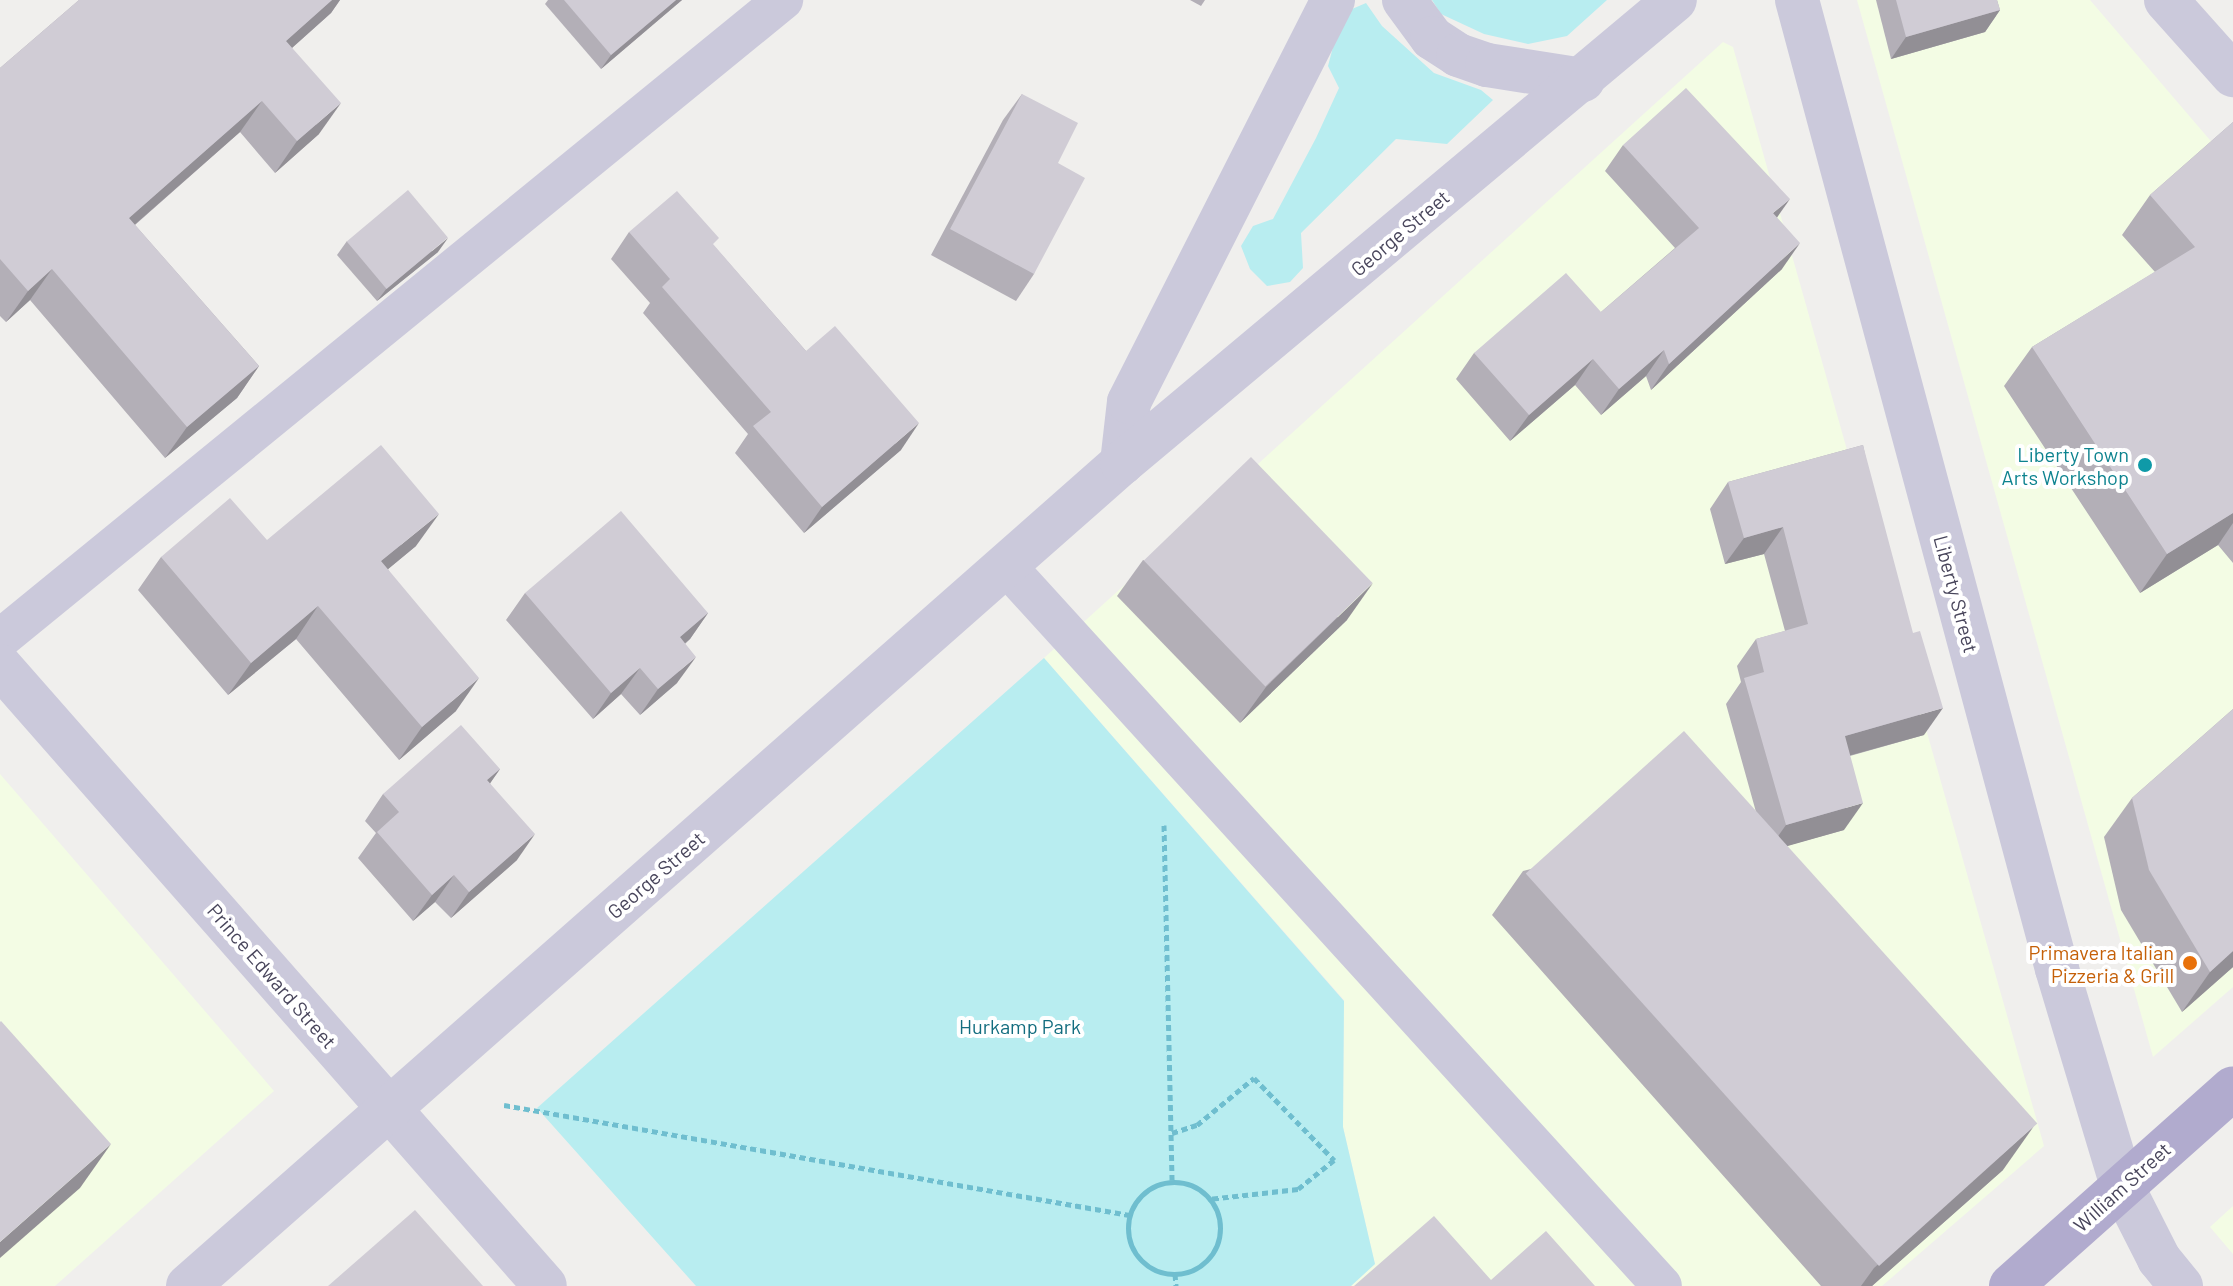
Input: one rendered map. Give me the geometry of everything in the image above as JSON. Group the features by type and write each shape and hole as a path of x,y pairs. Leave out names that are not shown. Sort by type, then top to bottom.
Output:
{"main road":[{"name":"William Street","path":"2011,1286 2233,1088"}],"street":[{"path":"1122,463 1129,402 1333,0"},
{"path":"1404,0 1432,38 1458,55 1487,65 1583,80"},
{"name":"George Street","path":"188,1286 1008,568 1122,463 1675,0"},
{"name":"Liberty Street","path":"1797,0 2057,969 2122,1186 2159,1259 2181,1286"},
{"path":"2166,0 2233,75"},
{"name":"Prince Edward Street","path":"0,666 545,1286"}],"lane":[{"path":"0,639 783,0"},
{"path":"1008,568 1662,1286"}],"path":[{"path":"1161,737 1172,1180"},
{"path":"1172,1133 1197,1125 1254,1078 1334,1160 1298,1189 1209,1199"},
{"path":"504,1105 1129,1215"},
{"path":"1172,1180 1203,1189 1221,1217 1217,1247 1196,1268 1175,1274 1148,1269 1129,1245 1129,1215 1143,1192 1172,1180"},
{"path":"1175,1274 1176,1286"}],"shaded area":[{"path":"1857,0 2090,0 2233,167 2233,987 2153,1057"},
{"path":"1723,42 1733,47 2044,1146 1882,1286 1351,1286 1375,1264 1343,1127 1344,1000 1044,658"},
{"path":"0,774 274,1091 55,1286 0,1286"},
{"path":"2233,1206 2233,1254 2210,1227"}],"green space":[{"path":"1432,0 1607,0 1567,36 1528,44 1484,34 1441,14"},
{"path":"1366,3 1382,26 1434,73 1481,90 1493,100 1447,144 1396,139 1301,233 1303,268 1290,282 1267,286 1250,269 1241,246 1253,226 1273,219 1316,138 1339,88 1328,66 1333,47 1352,9"},
{"name":"Hurkamp Park","path":"1044,658 1344,1001 1343,1127 1375,1264 1351,1286 696,1286 537,1108"}],"building":[{"path":"79,0 332,0 286,41 341,103 297,141 262,101 129,218 259,366 187,427 52,269 28,291 0,259 0,68"},
{"path":"564,0 676,0 611,55"},
{"path":"1896,0 1997,0 2000,10 1906,37"},
{"path":"1686,88 1790,199 1773,213 1800,243 1669,364 1664,350 1619,389 1593,359 1529,415 1474,353 1566,273 1601,312 1699,228 1623,145"},
{"path":"1022,94 1078,123 1058,163 1085,178 1034,274 950,229"},
{"name":"Liberty Town Arts Workshop","path":"2233,122 2233,513 2167,554 2032,347 2195,247 2150,195"},
{"path":"408,190 448,237 387,289 347,241"},
{"path":"677,191 719,238 713,244 806,351 835,326 919,423 822,507 753,426 771,412 662,287 670,279 629,232"},
{"path":"381,445 439,514 381,561 479,678 422,727 318,606 251,663 161,557 230,498 267,540"},
{"path":"1863,445 1913,633 1920,631 1943,708 1845,736 1863,803 1786,825 1744,678 1764,672 1756,639 1808,624 1783,527 1744,538 1728,482"},
{"path":"1251,457 1373,583 1265,686 1144,561"},
{"path":"621,511 708,613 680,637 696,657 658,689 640,668 611,693 525,593"},
{"path":"2233,709 2233,951 2210,972 2149,870 2132,798"},
{"path":"461,725 500,769 487,780 535,834 469,892 454,875 432,895 377,832 399,812 383,794"},
{"path":"1684,731 2037,1123 1879,1266 1526,874"},
{"path":"0,1022 111,1144 0,1242"},
{"path":"415,1210 483,1286 328,1286"},
{"path":"1434,1216 1491,1280 1546,1231 1595,1286 1354,1286"}],"place":[{"name":"Liberty Town Arts Workshop","path":"2145,465"},
{"name":"Primavera Italian Pizzeria & Grill","path":"2190,963"}]}
